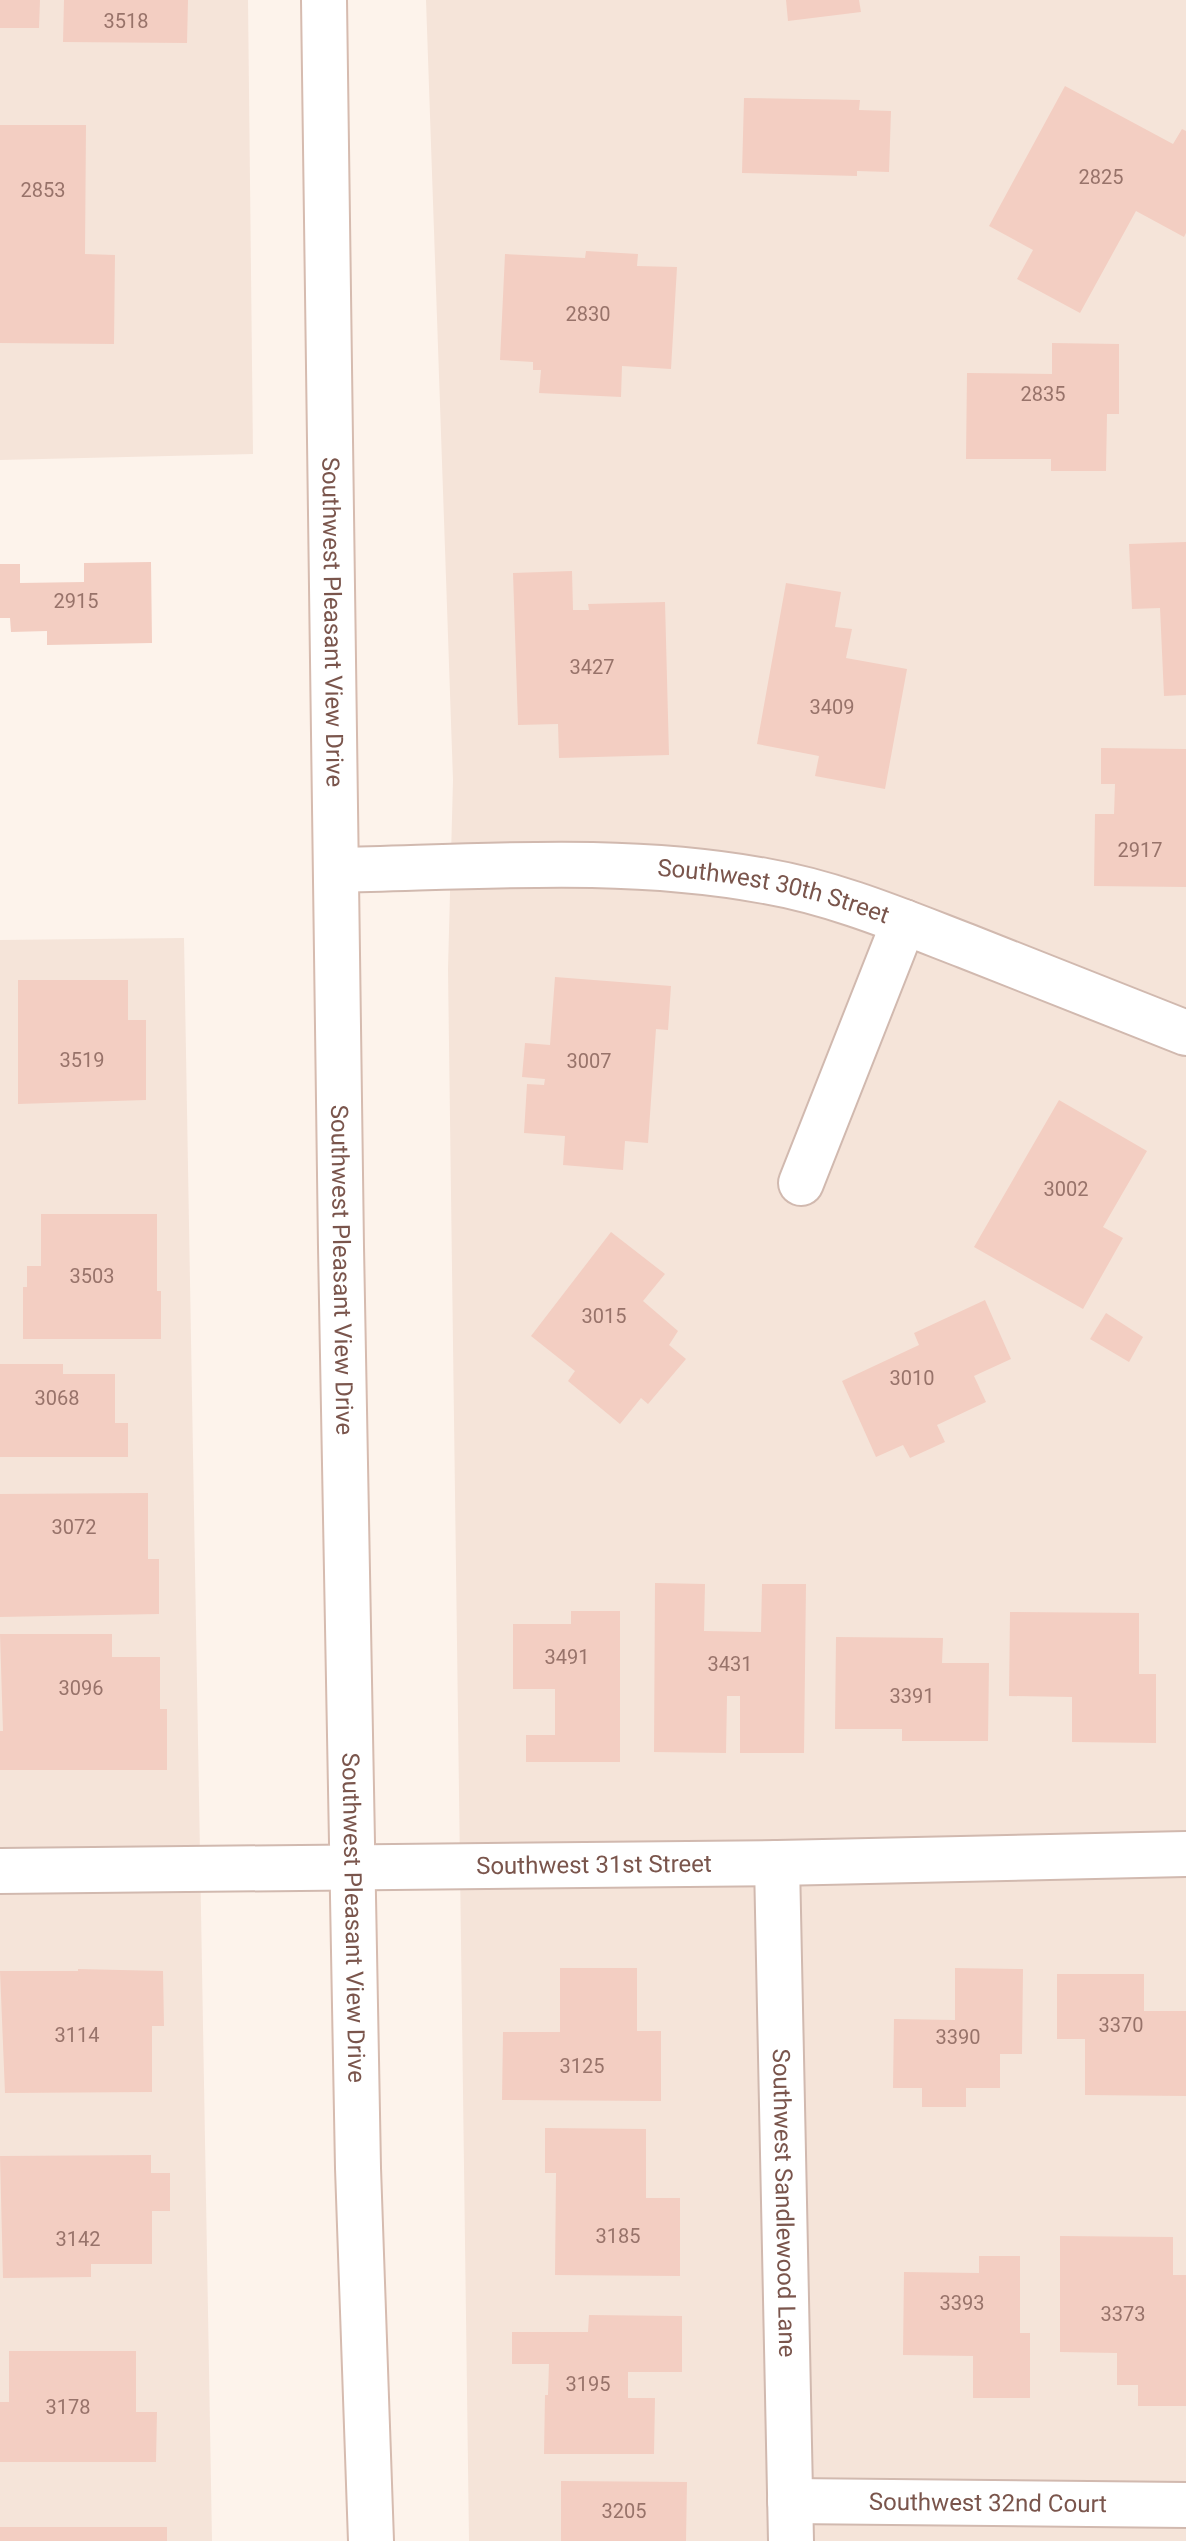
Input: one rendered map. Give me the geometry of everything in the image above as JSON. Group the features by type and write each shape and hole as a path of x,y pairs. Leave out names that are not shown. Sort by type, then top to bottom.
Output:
{"street":[{"name":"Southwest Pleasant View Drive","path":"324,0 359,2228 371,2541"},
{"name":"Southwest 30th Street","path":"336,870 599,864 685,869 781,884 904,922 1186,1033"},
{"path":"801,1183 904,922"},
{"name":"Southwest 31st Street","path":"0,1871 777,1863 1186,1854"},
{"name":"Southwest Sandlewood Lane","path":"777,1863 790,2521"},
{"name":"Southwest 32nd Court","path":"790,2521 1186,2505"}],"shaded area":[{"path":"0,0 248,0 253,454 0,460"},
{"path":"426,0 1186,0 1186,2541 469,2541 448,969 453,780"},
{"path":"184,938 212,2541 0,2541 0,940"}],"building":[{"path":"0,0 40,0 39,28 0,28"},
{"path":"64,0 188,0 187,43 63,42"},
{"path":"786,0 859,0 861,12 788,21"},
{"path":"1065,86 1173,144 1182,129 1186,131 1184,237 1136,211 1080,313 1017,279 1033,250 989,226"},
{"path":"744,98 860,100 859,110 891,111 889,172 857,171 857,176 742,173"},
{"path":"0,125 86,125 85,254 115,255 114,344 0,343"},
{"path":"586,251 638,254 637,266 677,267 671,369 622,366 621,397 539,393 541,370 533,370 533,362 500,360 505,254 585,258"},
{"path":"1052,343 1119,344 1119,414 1107,414 1106,471 1051,471 1051,459 966,459 967,373 1052,374"},
{"path":"1186,542 1186,695 1164,696 1160,608 1132,609 1129,544"},
{"path":"151,562 152,643 47,645 47,631 11,632 10,618 0,618 0,564 20,564 20,583 84,582 84,563"},
{"path":"572,571 573,610 589,610 588,604 665,602 669,755 559,758 558,724 518,725 513,573"},
{"path":"786,583 841,592 835,627 852,629 846,658 907,669 885,789 815,776 819,756 757,744"},
{"path":"1101,748 1186,749 1186,887 1094,886 1095,814 1114,814 1115,784 1101,784"},
{"path":"555,977 671,986 668,1030 656,1029 648,1143 625,1141 623,1170 563,1165 565,1136 524,1133 527,1084 544,1085 545,1079 522,1077 525,1043 550,1045"},
{"path":"18,980 128,980 128,1020 146,1020 146,1100 18,1104"},
{"path":"1059,1100 1147,1151 1103,1227 1123,1238 1083,1309 974,1247"},
{"path":"41,1214 157,1214 157,1291 161,1291 161,1339 23,1339 23,1287 27,1287 27,1266 41,1266"},
{"path":"611,1232 665,1274 643,1301 678,1331 669,1345 686,1359 648,1404 641,1398 620,1424 568,1381 575,1371 531,1336"},
{"path":"985,1300 1011,1359 974,1376 986,1402 937,1425 945,1442 910,1458 903,1445 876,1457 842,1381 919,1345 914,1333"},
{"path":"1106,1313 1143,1337 1129,1362 1090,1339"},
{"path":"0,1364 63,1364 63,1374 115,1374 115,1423 128,1423 128,1457 0,1457"},
{"path":"148,1493 148,1559 159,1559 159,1614 0,1617 0,1494"},
{"path":"655,1583 705,1584 704,1631 761,1632 762,1584 806,1584 804,1753 740,1753 740,1696 727,1696 726,1753 654,1752"},
{"path":"571,1611 620,1611 620,1762 526,1762 526,1735 555,1735 555,1689 513,1689 513,1624 571,1624"},
{"path":"1010,1612 1139,1613 1139,1674 1156,1674 1156,1743 1072,1742 1072,1697 1009,1696"},
{"path":"0,1634 112,1634 112,1657 160,1657 160,1709 167,1709 167,1770 0,1770 0,1731 3,1731"},
{"path":"836,1637 943,1638 942,1663 989,1663 988,1741 902,1741 902,1729 835,1729"},
{"path":"560,1968 637,1968 637,2031 661,2031 661,2101 502,2100 503,2032 560,2032"},
{"path":"955,1968 1023,1969 1022,2054 1000,2054 1000,2088 966,2088 966,2107 922,2107 922,2088 893,2088 894,2019 955,2020"},
{"path":"0,1971 163,1971 164,2026 152,2026 152,2092 5,2093"},
{"path":"1057,1974 1144,1974 1144,2011 1186,2011 1186,2096 1085,2095 1085,2039 1057,2039"},
{"path":"545,2128 646,2129 646,2198 680,2198 680,2276 555,2275 556,2173 545,2173"},
{"path":"151,2155 151,2173 170,2173 170,2211 152,2211 152,2264 91,2264 91,2277 3,2278 0,2156"},
{"path":"1060,2236 1173,2237 1173,2275 1186,2275 1186,2406 1138,2406 1138,2385 1117,2385 1117,2353 1060,2352"},
{"path":"979,2256 1020,2256 1020,2333 1030,2333 1030,2398 973,2398 973,2356 903,2355 904,2272 979,2273"},
{"path":"589,2315 682,2316 682,2372 628,2372 628,2398 655,2398 654,2454 544,2454 549,2364 512,2364 512,2332 588,2332"},
{"path":"9,2351 136,2351 136,2412 157,2412 156,2462 0,2462 0,2402 9,2402"},
{"path":"561,2481 687,2482 686,2541 561,2541"},
{"path":"0,2527 167,2527 167,2541 0,2541"}]}
